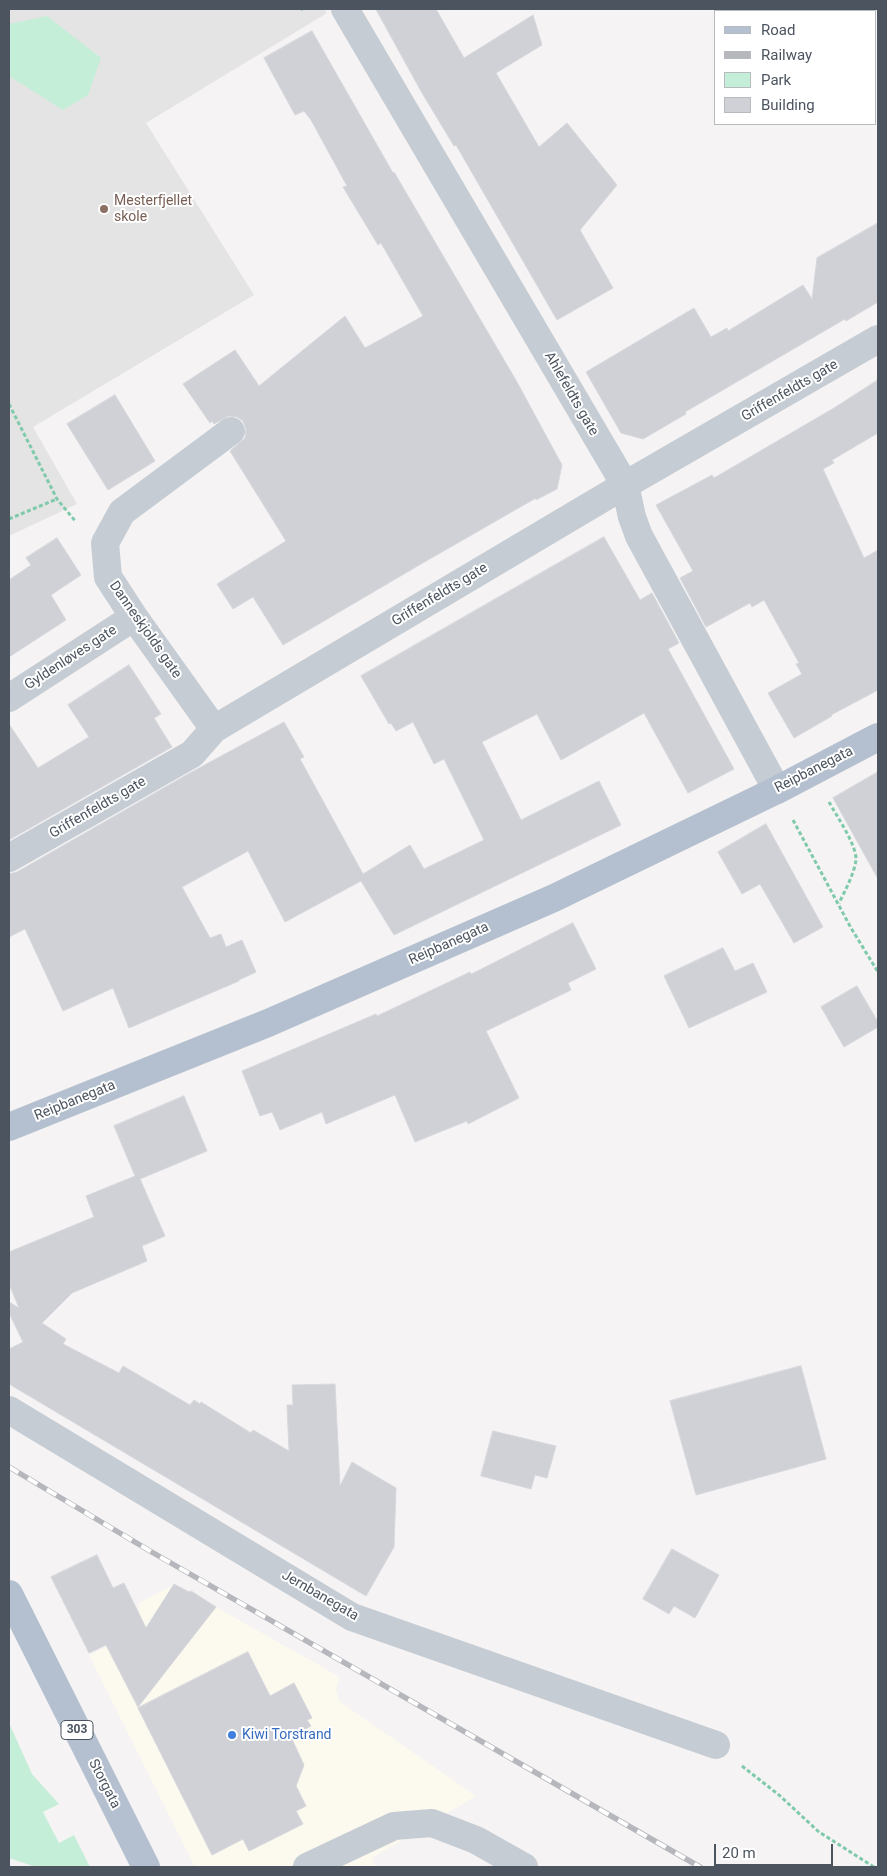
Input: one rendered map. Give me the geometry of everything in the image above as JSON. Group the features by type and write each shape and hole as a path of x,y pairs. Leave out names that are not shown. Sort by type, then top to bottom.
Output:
{"main road":[{"name":"Reipbanegata","path":"9,1127 268,1023 554,898 777,790 878,737"},
{"name":"Storgata","path":"9,1594 146,1867"}],"street":[{"name":"Ahlefeldts gate","path":"345,9 625,485 632,517 639,536 777,790"},
{"name":"Griffenfeldts gate","path":"9,858 192,754 214,728 625,485 878,340"},
{"path":"105,543 122,512 231,431"},
{"name":"Danneskjolds gate","path":"105,543 108,577 134,617 214,728"},
{"name":"Gyldenløves gate","path":"9,698 134,617"},
{"name":"Jernbanegata","path":"9,1410 352,1617 716,1745"},
{"path":"307,1867 394,1826 432,1823 476,1840 524,1867"}],"path":[{"path":"9,404 57,499 82,529 105,543"},
{"path":"9,520 57,499"},
{"path":"777,790 878,972"},
{"path":"828,800 853,846 856,859 849,883 839,904"},
{"path":"716,1745 779,1795 820,1832 874,1867"}],"shaded area":[{"name":"Mesterfjellet skole","path":"9,9 324,9 327,13 146,123 254,295 33,427 77,504 9,536"},
{"path":"175,1584 340,1677 336,1689 339,1701 476,1796 372,1858 376,1867 195,1867 89,1655 139,1631 139,1603"}],"green space":[{"path":"47,16 101,58 88,95 63,110 9,76 9,24"},
{"path":"9,1723 32,1774 59,1804 43,1812 59,1843 74,1835 90,1867 36,1867 9,1858"}],"building":[{"path":"376,9 436,9 464,58 533,15 542,45 496,73 539,147 567,123 617,185 580,230 613,288 557,320 456,145 454,146 422,93"},
{"path":"312,31 393,173 517,382 562,465 557,489 536,500 536,498 283,645 253,597 233,609 217,584 286,541 230,451 245,438 246,429 243,421 237,417 229,416 214,424 212,421 210,423 183,384 235,350 259,386 345,316 365,348 423,316 381,243 378,245 343,187 347,186 311,120 304,111 295,115 264,58"},
{"path":"878,223 878,302 846,321 845,319 685,412 686,414 643,439 621,433 586,372 694,308 711,337 727,328 728,331 803,285 812,299 817,258"},
{"path":"878,380 878,433 832,460 834,463 823,469 864,558 878,550 878,690 831,715 794,738 768,693 802,674 796,664 799,663 764,600 752,607 750,603 706,627 680,578 693,571 656,505 712,475 714,478"},
{"path":"115,395 155,461 108,490 67,424"},
{"path":"604,537 640,600 652,593 679,643 668,649 734,769 688,793 644,713 561,760 537,714 482,742 521,820 599,781 621,825 394,935 361,881 285,922 248,851 182,887 210,938 221,934 226,947 242,940 256,972 129,1028 113,988 63,1011 25,929 9,937 9,874 17,872 188,774 284,722 304,757 300,759 363,874 410,845 424,869 484,840 444,759 434,764 413,722 396,731 391,723 389,724 361,676"},
{"path":"57,538 81,575 51,595 66,620 9,657 9,580 31,565 26,558"},
{"path":"129,665 161,714 154,718 172,747 9,840 9,724 38,768 89,737 68,705"},
{"path":"878,772 878,879 833,798"},
{"path":"766,824 823,927 794,943 760,884 742,894 718,852"},
{"path":"573,923 596,969 568,983 571,990 486,1031 519,1098 468,1124 467,1121 415,1142 395,1095 326,1124 322,1112 280,1130 272,1112 260,1116 242,1071 376,1014 377,1016 470,972 471,974"},
{"path":"723,948 735,971 753,963 767,992 689,1028 664,976"},
{"path":"857,986 878,1022 878,1027 844,1047 821,1007"},
{"path":"184,1096 207,1151 140,1179 165,1236 142,1246 147,1261 72,1293 42,1323 66,1339 63,1344 119,1373 123,1366 190,1405 194,1400 200,1404 201,1402 251,1433 253,1430 289,1451 287,1405 293,1405 292,1385 335,1384 340,1486 352,1462 396,1488 394,1547 366,1596 9,1384 9,1349 23,1342 9,1313 9,1302 19,1308 9,1284 9,1252 94,1217 86,1196 135,1176 114,1126"},
{"path":"801,1366 826,1459 696,1495 670,1401"},
{"path":"493,1431 556,1446 547,1478 535,1475 531,1489 481,1476"},
{"path":"672,1549 719,1575 695,1618 674,1606 669,1614 643,1599"},
{"path":"97,1555 113,1588 124,1583 146,1628 174,1584 189,1592 191,1591 216,1607 138,1707 106,1645 89,1653 51,1577"},
{"path":"248,1652 270,1696 294,1683 312,1718 307,1720 311,1726 291,1737 304,1765 296,1786 306,1806 296,1811 303,1824 249,1851 243,1839 212,1855 138,1708"}],"railway":[{"path":"9,1467 150,1551 700,1867"}],"place":[{"name":"Mesterfjellet skole","path":"104,209"},
{"name":"Kiwi Torstrand","path":"232,1735"}]}
